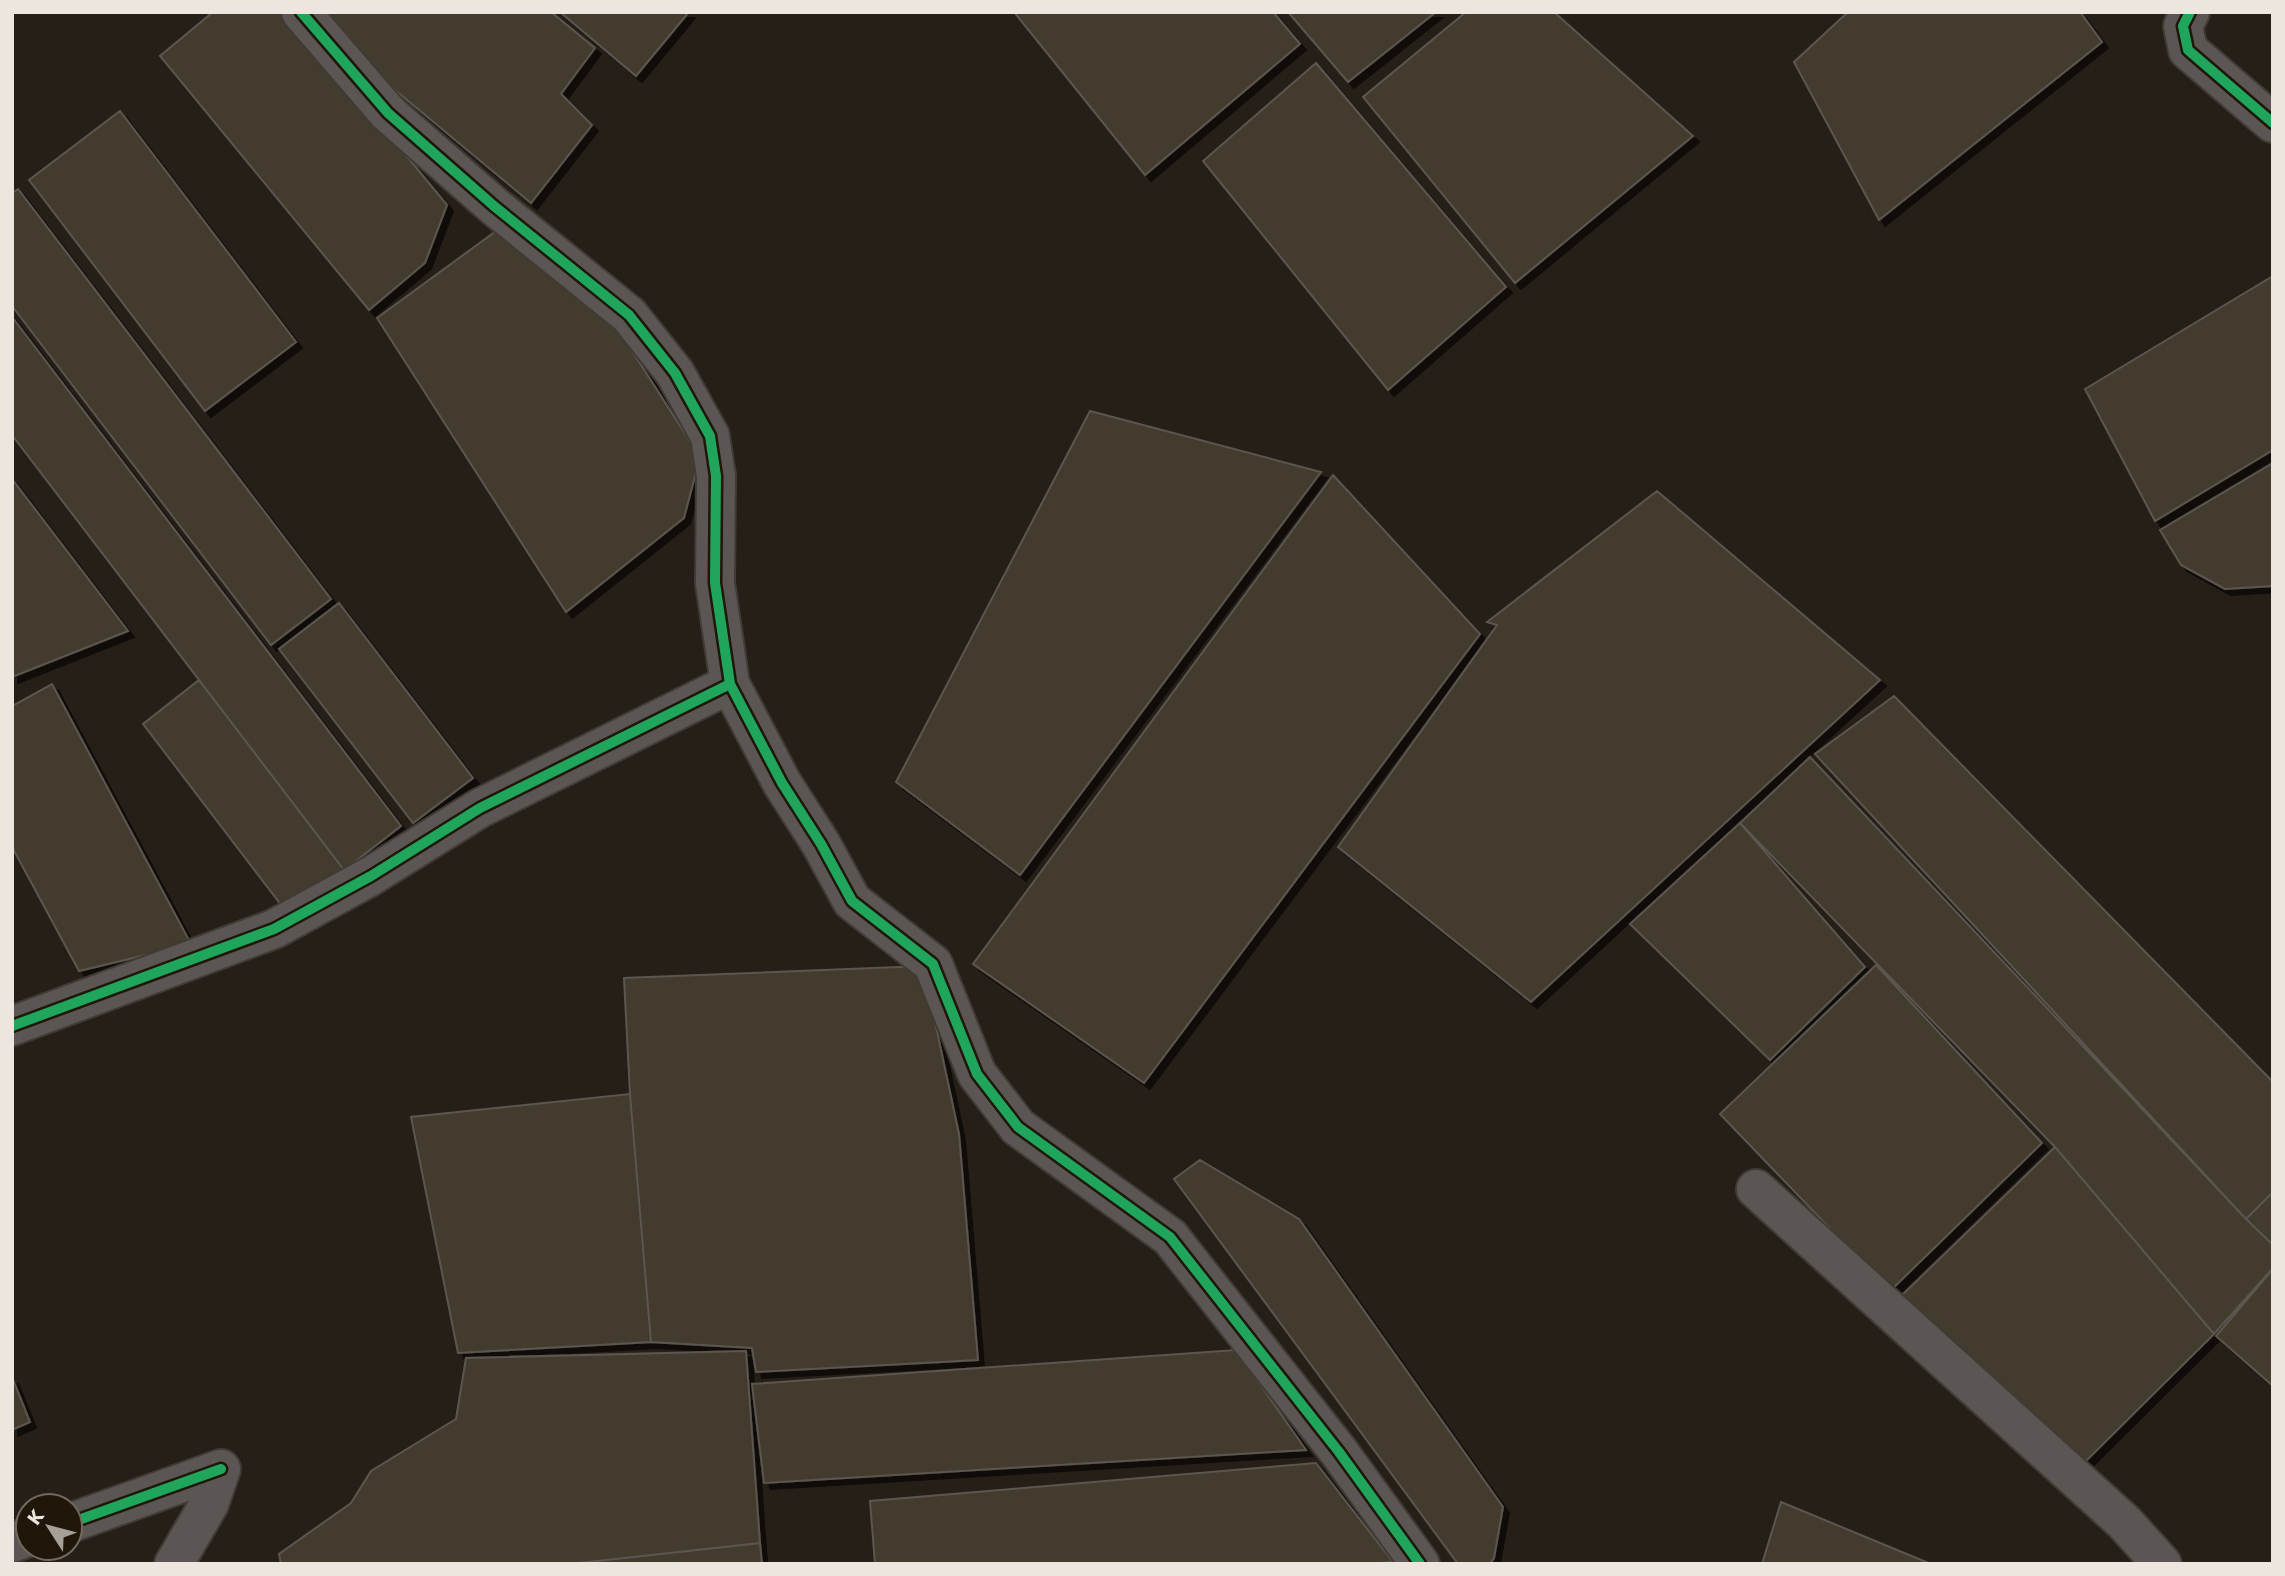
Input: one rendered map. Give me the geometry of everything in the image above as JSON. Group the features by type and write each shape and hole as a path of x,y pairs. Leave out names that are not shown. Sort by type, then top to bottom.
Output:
{"street":[{"path":"301,12 388,113 494,206 629,316 675,373 710,436 716,476 715,583 730,684 782,783 821,844 852,901 933,964 977,1074 1018,1127 1170,1237 1339,1452 1420,1564"},
{"path":"2190,12 2183,26 2188,50 2273,123"},
{"path":"12,1026 274,929 370,876 480,808 730,684"},
{"path":"1756,1189 2124,1522 2162,1564"},
{"path":"84,1517 221,1469 209,1504 174,1564"}],"building":[{"path":"213,12 288,12 447,205 425,263 369,310 160,56"},
{"path":"327,12 551,12 595,48 561,94 592,125 531,203 389,85"},
{"path":"560,12 689,12 636,76"},
{"path":"1014,12 1273,12 1300,44 1145,175"},
{"path":"1288,12 1436,12 1348,82"},
{"path":"1466,12 1554,12 1693,136 1515,283 1363,97"},
{"path":"1848,12 2080,12 2102,42 1879,220 1794,62"},
{"path":"1316,63 1506,287 1388,390 1203,161"},
{"path":"120,111 296,342 205,411 29,180"},
{"path":"18,189 331,599 271,645 12,306 12,193"},
{"path":"507,223 605,309 700,457 684,518 566,612 377,318"},
{"path":"2273,276 2273,450 2155,521 2085,389"},
{"path":"12,317 401,826 344,870 12,435"},
{"path":"1090,411 1321,472 1020,875 896,782"},
{"path":"2273,463 2273,586 2225,589 2181,565 2160,530"},
{"path":"1333,475 1480,634 1144,1083 973,964"},
{"path":"12,479 128,631 12,677"},
{"path":"1657,491 1880,680 1531,1002 1338,847 1497,625 1487,622"},
{"path":"339,603 473,778 413,823 279,649"},
{"path":"199,680 344,870 288,914 143,724"},
{"path":"52,684 191,944 79,971 12,847 12,706"},
{"path":"1894,696 2273,1082 2273,1192 2246,1219 1815,754"},
{"path":"1810,757 2273,1245 2273,1268 2214,1334 2055,1147 1740,823"},
{"path":"1740,823 1865,967 1770,1060 1630,924"},
{"path":"1876,965 2042,1143 1890,1291 1720,1114"},
{"path":"923,966 959,1134 978,1360 756,1372 752,1348 651,1342 630,1094 624,978"},
{"path":"630,1094 651,1342 458,1353 411,1117"},
{"path":"2055,1147 2214,1334 2086,1461 1897,1300"},
{"path":"1200,1160 1299,1219 1503,1507 1494,1558 1490,1564 1458,1564 1174,1179"},
{"path":"2273,1192 2273,1245 2246,1219"},
{"path":"2273,1269 2273,1386 2216,1336"},
{"path":"1236,1350 1306,1450 764,1483 752,1384"},
{"path":"746,1351 760,1543 570,1564 281,1564 279,1554 351,1503 371,1471 456,1419 466,1358"},
{"path":"12,1377 30,1422 12,1430"},
{"path":"1316,1463 1393,1562 875,1564 870,1501"},
{"path":"1781,1502 1931,1564 1762,1564"},
{"path":"760,1543 762,1564 570,1564"}],"cycle path":[{"path":"301,12 388,113 494,206 629,315 675,373 710,436 716,476 715,583 730,684 782,783 821,844 852,901 933,964 977,1074 1018,1127 1170,1237 1339,1452 1420,1564"},
{"path":"2190,12 2183,26 2188,50 2273,123"},
{"path":"12,1026 274,929 371,876 480,808 730,684"},
{"path":"84,1518 221,1469"}]}
